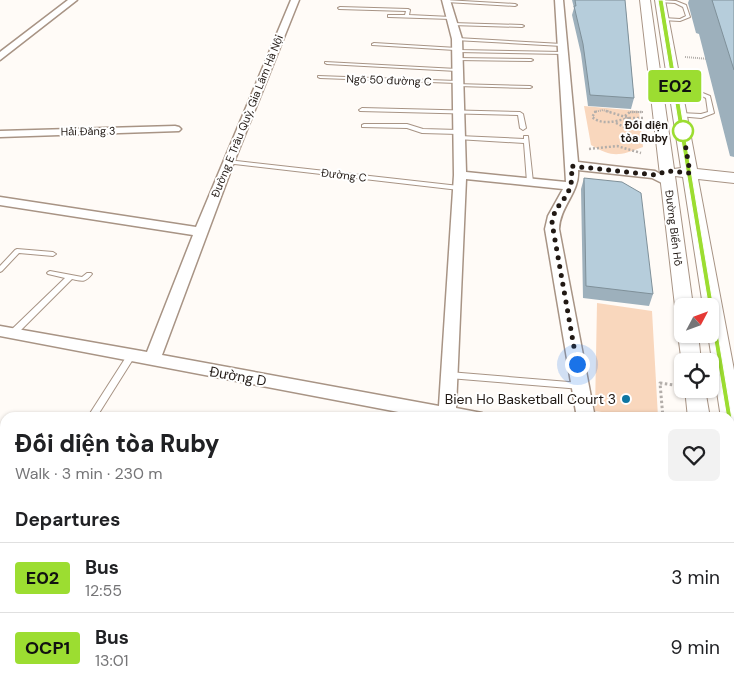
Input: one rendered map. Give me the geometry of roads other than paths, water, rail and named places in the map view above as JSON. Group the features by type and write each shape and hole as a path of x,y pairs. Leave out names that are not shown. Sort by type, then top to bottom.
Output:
{"street":[{"path":"0,57 73,0"},
{"name":"Đường E Trâu Quỳ, Gia Lâm Hà Nội","path":"152,360 228,162 295,0"},
{"path":"446,0 452,21 457,62 460,175 447,412"},
{"path":"559,0 573,179 554,215 552,229 585,412"},
{"name":"Đường Biển Hồ","path":"645,0 663,176 683,298"},
{"name":"Đường Biển Hồ","path":"660,0 691,179 728,358 732,412"},
{"name":"Hải Đăng 3","path":"0,134 175,129"},
{"path":"571,166 691,179 734,178"},
{"path":"460,175 571,186"},
{"path":"691,179 734,190"},
{"path":"0,201 201,232"},
{"name":"Đường D","path":"6,332 436,412"},
{"path":"689,398 696,412"}],"lane":[{"path":"446,0 515,5"},
{"path":"660,0 676,2 685,6 688,17 680,20 664,19"},
{"path":"340,8 408,10 407,16"},
{"path":"389,16 522,26"},
{"path":"374,44 457,62 530,87"},
{"path":"457,62 562,49"},
{"path":"457,62 562,49"},
{"path":"327,62 531,60"},
{"name":"Ngõ 50 đường C","path":"320,77 457,62"},
{"path":"675,88 693,90 708,97 711,113 701,116 680,115"},
{"path":"362,110 520,114 523,128"},
{"path":"364,126 407,126 422,131 458,135 526,139 530,182"},
{"name":"Đường C","path":"228,162 459,188"},
{"path":"0,270 17,251 53,254"},
{"path":"50,273 84,279 89,274"},
{"path":"6,332 70,276"},
{"path":"95,412 131,356"},
{"path":"449,376 581,386"}],"place":[{"name":"Đối diện tòa Ruby","path":"683,131"},
{"name":"Bien Ho Basketball Court 3","path":"626,399"}]}
